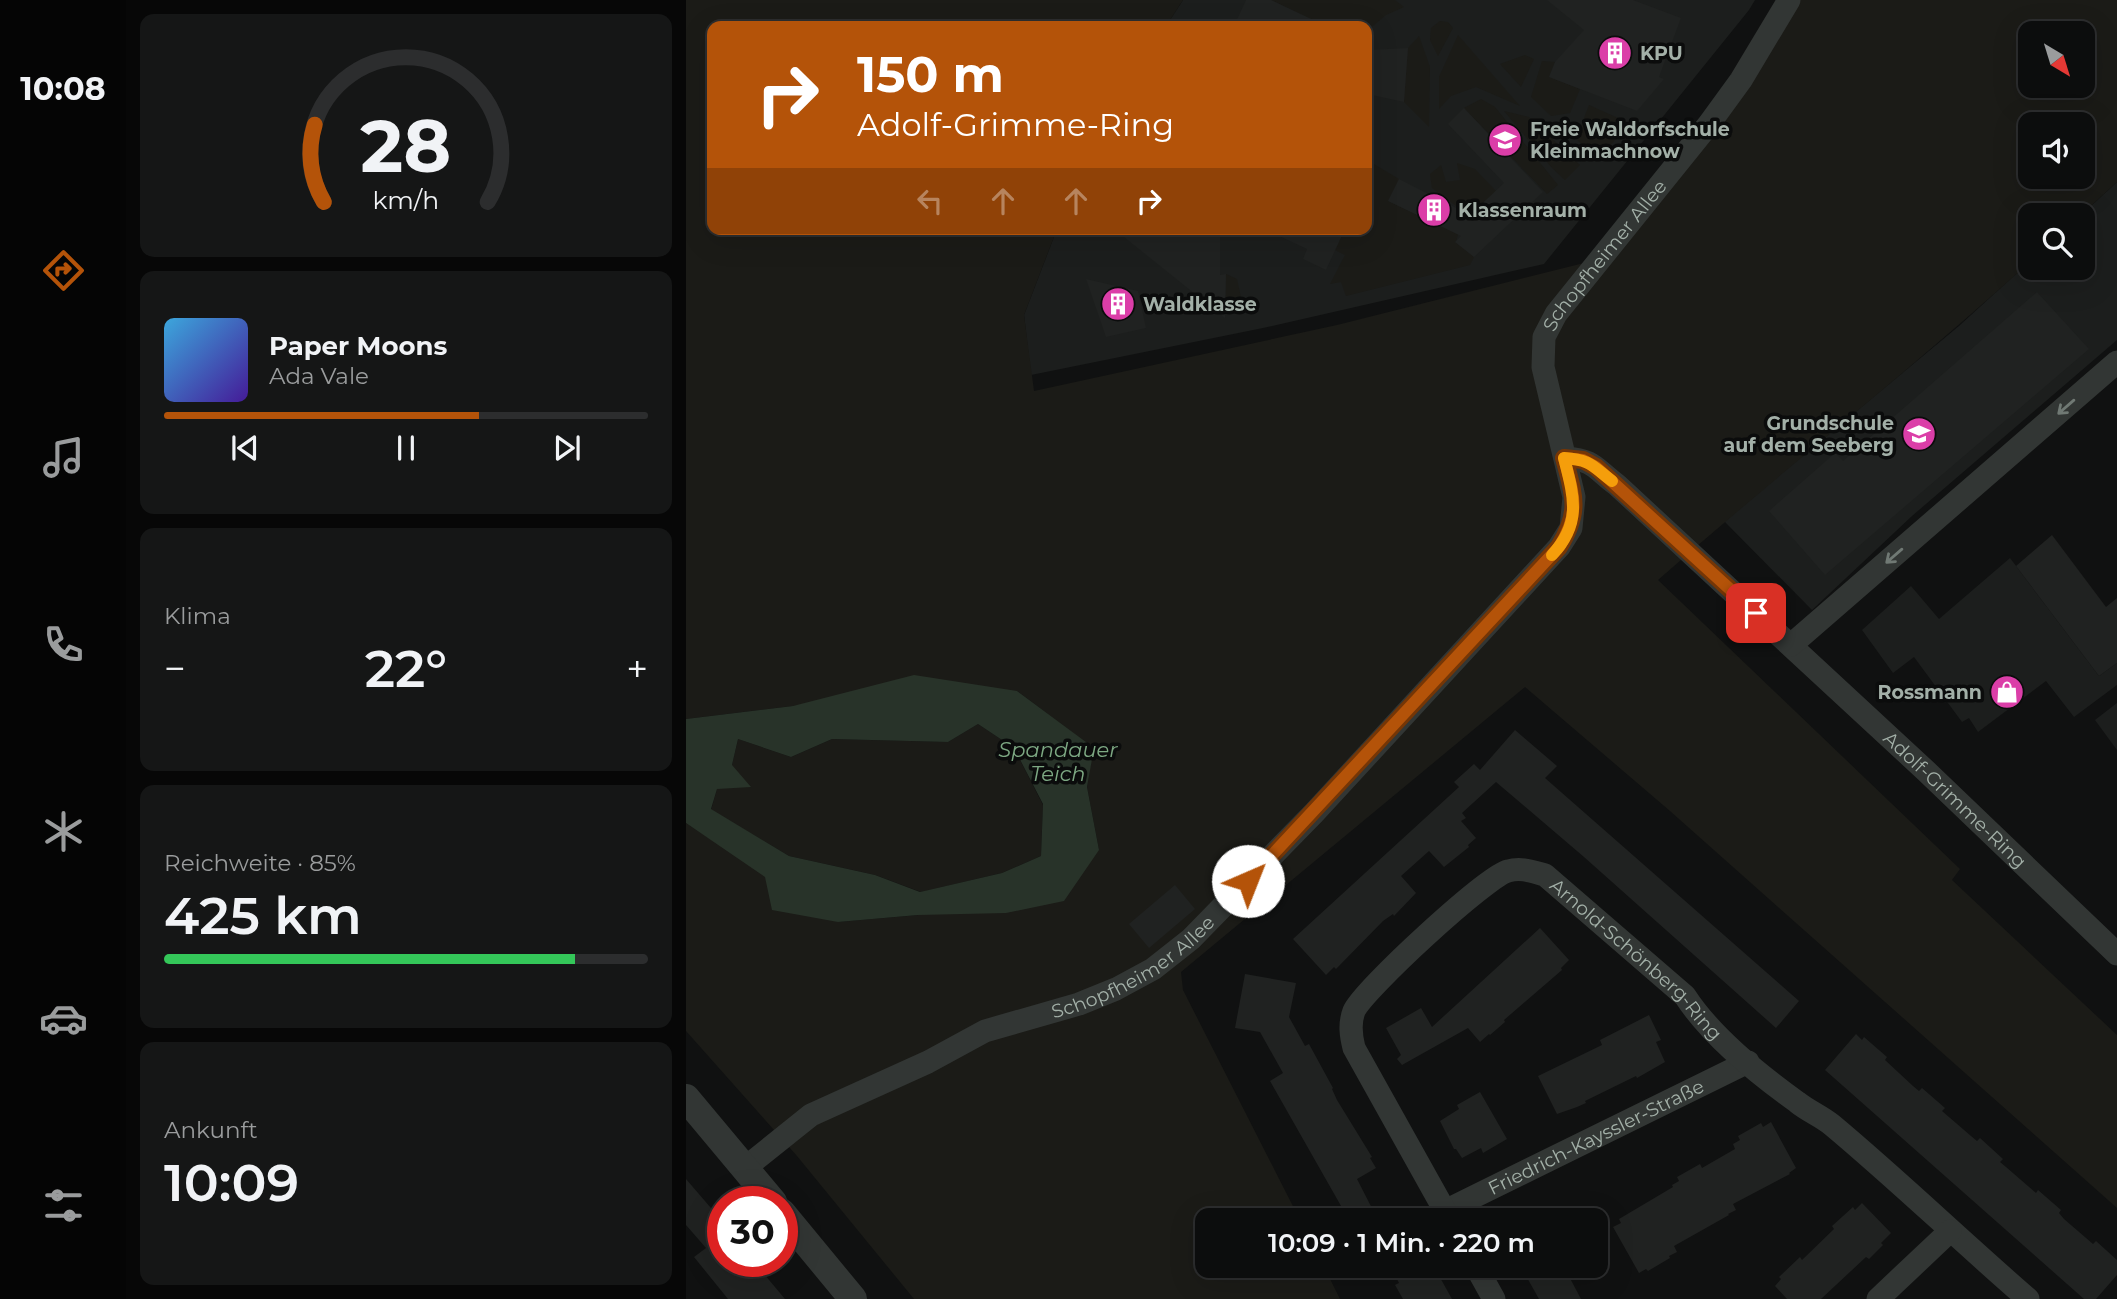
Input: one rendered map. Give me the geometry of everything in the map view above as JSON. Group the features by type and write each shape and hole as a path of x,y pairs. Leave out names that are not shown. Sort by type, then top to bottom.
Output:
{"street":[{"name":"Schopfheimer Allee","path":"745,1168 811,1115 928,1062 985,1031 1079,1004 1116,989 1153,969 1191,939 1314,813 1559,547 1571,528 1574,497 1543,367 1544,337 1556,314 1709,124 1741,80 1789,0"},
{"path":"1791,645 2117,362"},
{"name":"Adolf-Grimme-Ring","path":"1564,458 1583,460 1596,467 1791,645 2117,954"},
{"name":"Arnold-Schönberg-Ring","path":"1444,1208 1354,1048 1350,1023 1354,1010 1364,996 1395,963 1470,898 1506,871 1525,869 1545,876 1685,996 1698,1016 1748,1062 1800,1105 1817,1113 1856,1145 2028,1299"},
{"name":"Friedrich-Kayssler-Straße","path":"1462,1208 1748,1062"},
{"path":"686,1098 760,1186"},
{"path":"1878,1299 1950,1231"},
{"path":"798,1232 853,1299"},
{"path":"1482,1278 1494,1299"}],"shaded area":[{"path":"686,0 1183,0 1169,21 707,21 707,235 1055,235 1024,315 1034,391 1337,325 1600,259 1789,0 2117,0 2117,182 2094,203 2018,203 2018,272 1658,580 1960,869 1952,880 2117,1035 2117,1208 1670,811 1525,687 1181,972 1183,990 1294,1208 1195,1208 1195,1278 1330,1278 1340,1299 914,1299 797,1156 686,1031 686,823 838,922 918,915 1099,850 1087,787 1093,748 1017,691 793,706 686,719"},
{"name":"Freie Waldorfschule Kleinmachnow","path":"1183,0 1755,0 1544,264 1263,328 1031,375 1024,315 1055,235 1372,235 1372,21 1169,21"},
{"path":"1271,0 1395,0 1404,7 1386,15 1372,27 1372,21 1297,21 1300,14"},
{"path":"1440,21 1448,22 1453,28 1438,56 1430,40 1431,28"},
{"path":"1458,35 1520,106 1476,87 1451,96 1439,109 1439,77"},
{"path":"1419,36 1430,67 1429,127 1404,102 1408,48"},
{"path":"1525,55 1534,59 1521,87 1500,64"},
{"path":"1542,61 1555,62 1549,77 1580,89 1570,113 1551,116 1531,97"},
{"path":"1481,99 1495,107 1558,185 1547,194 1464,108"},
{"path":"1589,105 1629,123 1599,159 1576,139"},
{"path":"1504,111 1529,117 1580,165 1565,180"},
{"path":"1372,163 1399,179 1388,201 1458,234 1456,242 1474,257 1470,265 1346,296 1341,282 1330,284 1345,255 1335,250 1339,235 1372,235"},
{"path":"1457,163 1475,169 1496,191 1470,215 1432,188 1430,174 1441,165 1446,182 1460,180"},
{"name":"Grundschule auf dem Seeberg","path":"2117,182 2117,340 1912,516 1812,610 1724,521 1959,326 2018,272 2018,280 2095,280 2094,203"},
{"path":"1226,274 1237,279 1243,307 1225,309"},
{"path":"2010,558 2099,676 2117,663 2117,685 2074,717 2046,681 1978,732 1969,718 1962,722 1914,657 1893,673 1862,630 1911,586 1939,619"},
{"path":"2117,703 2117,750 2095,720"},
{"path":"978,724 1014,748 1043,805 1041,856 1002,873 921,892 875,875 789,856 711,810 717,789 732,765 738,739 791,757 832,739 948,742"}],"water":[{"name":"Spandauer Teich","path":"914,675 1017,691 1094,748 1087,787 1099,850 1064,901 1006,913 918,915 838,922 772,910 765,877 686,823 686,719 793,706","holes":["978,724 1014,748 1043,804 1041,856 1002,873 920,892 875,875 789,856 711,809 717,789 751,787 732,765 738,739 791,757 832,739 948,742"]}],"building":[{"path":"1246,0 1271,0 1315,21 1236,21"},
{"name":"KPU","path":"1547,0 1633,0 1681,18 1659,77 1664,79 1637,111 1549,77 1555,62 1584,30"},
{"path":"1408,48 1404,102 1372,95 1372,50"},
{"path":"1464,108 1543,192 1474,257 1455,242 1461,236 1388,201 1399,179 1470,215 1504,183 1448,124"},
{"path":"1121,235 1220,236 1220,275 1226,274 1225,318"},
{"path":"1277,235 1342,235 1326,270 1303,259 1307,249"},
{"name":"Waldklasse","path":"1086,279 1138,291 1146,328 1106,337"},
{"path":"2037,292 2089,349 1825,575 1769,511 1835,453 1843,461"},
{"path":"2052,535 2106,607 2117,598 2117,663 2099,676 2016,566"},
{"path":"1515,730 1557,766 1545,778 1799,1001 1776,1028 1496,782 1462,813 1466,818 1461,821 1476,838 1469,847 1444,867 1429,851 1401,876 1416,893 1394,916 1393,914 1383,921 1336,969 1334,967 1326,975 1293,939 1459,787 1454,782 1474,764 1480,770"},
{"path":"1175,885 1195,909 1149,948 1129,924"},
{"path":"1540,928 1569,960 1562,970 1480,1042 1468,1028 1402,1065 1397,1059 1401,1055 1386,1028 1421,1008 1432,1027"},
{"path":"1245,974 1296,983 1289,1017 1305,1046 1309,1044 1337,1100 1372,1157 1370,1158 1376,1168 1357,1179 1372,1208 1342,1208 1270,1081 1283,1073 1260,1032 1235,1028"},
{"path":"1649,1015 1661,1040 1656,1042 1665,1062 1637,1078 1636,1076 1585,1101 1586,1103 1557,1114 1538,1076 1602,1045 1600,1040"},
{"path":"1856,1034 1862,1040 1864,1037 1887,1057 1885,1060 1919,1091 1922,1088 1945,1108 1942,1111 1971,1136 1977,1141 1980,1138 2003,1159 2000,1162 2036,1193 2038,1190 2061,1210 2059,1213 2064,1219 2093,1244 2096,1241 2117,1260 2117,1275 2096,1299 2084,1299 1825,1070"},
{"path":"1480,1092 1507,1139 1483,1153 1481,1148 1462,1158 1454,1149 1440,1121 1459,1109 1457,1105"},
{"path":"1771,1122 1796,1168 1790,1174 1733,1204 1736,1210 1674,1246 1677,1252 1669,1256 1670,1258 1648,1271 1646,1269 1639,1273 1613,1227 1621,1223 1619,1219 1673,1187 1672,1185 1679,1181 1677,1177 1700,1164 1702,1168 1735,1149 1733,1144 1740,1140 1738,1136 1761,1123 1763,1127"},
{"path":"686,1179 707,1203 707,1273 694,1257 706,1248 686,1225"},
{"path":"1862,1203 1891,1233 1881,1243 1883,1245 1869,1259 1866,1257 1821,1299 1787,1299 1775,1286 1781,1279 1779,1277 1800,1257 1802,1260 1853,1207 1855,1210"},
{"path":"710,1277 767,1277 785,1299 728,1299"},
{"path":"1440,1278 1452,1299 1403,1299 1395,1285 1399,1283 1397,1279"},
{"path":"1527,1278 1570,1278 1581,1299 1539,1299"}],"slow traffic":[{"path":"1552,555 1571,528 1574,497 1564,458 1583,460 1612,481"}],"place":[{"name":"KPU","path":"1615,53"},
{"name":"Freie Waldorfschule Kleinmachnow","path":"1505,140"},
{"name":"Klassenraum","path":"1434,210"},
{"name":"Waldklasse","path":"1118,304"},
{"name":"Grundschule auf dem Seeberg","path":"1919,434"},
{"name":"Rossmann","path":"2007,692"}],"route":[{"path":"1248,881 1559,547 1571,528 1574,497 1564,458 1583,460 1596,467 1756,613"}]}
